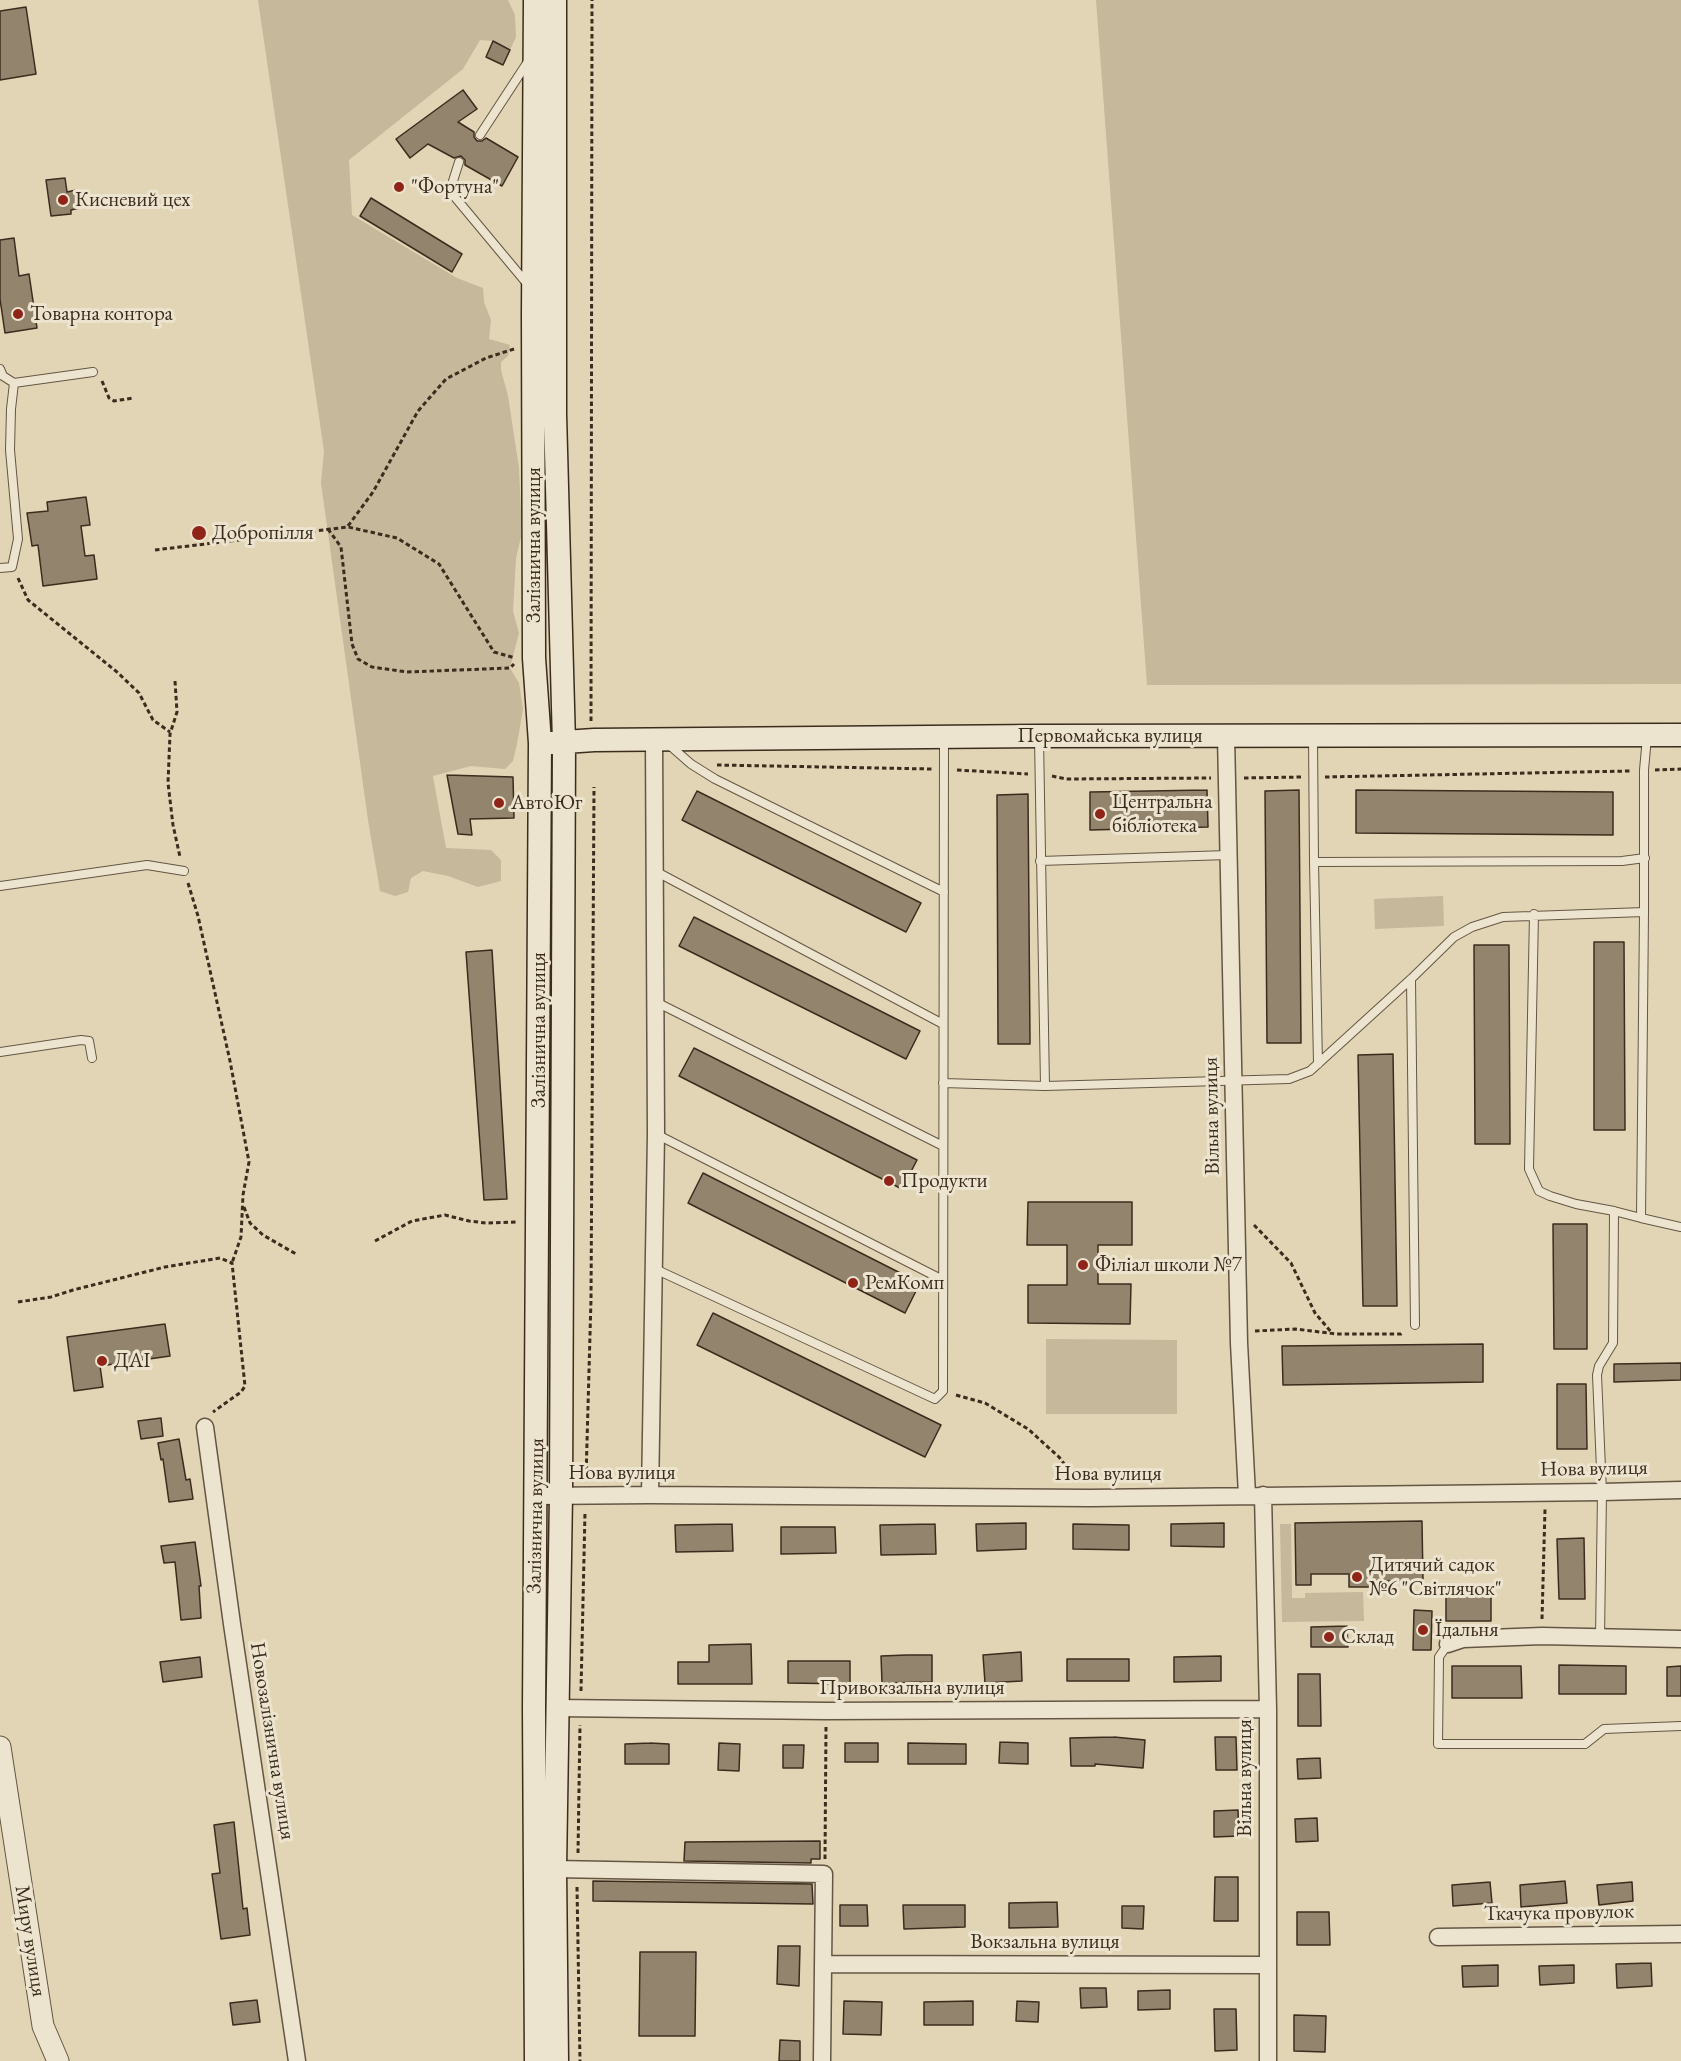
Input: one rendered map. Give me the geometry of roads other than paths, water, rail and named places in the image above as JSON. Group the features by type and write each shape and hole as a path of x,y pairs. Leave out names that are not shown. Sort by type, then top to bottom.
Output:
{"main road":[{"name":"Залізнична вулиця","path":"535,0 534,658 540,742 534,1707 536,2061"},
{"name":"Залізнична вулиця","path":"555,0 555,414 564,743 561,1495 555,1869 557,2061"},
{"name":"Первомайська вулиця","path":"540,742 1039,736 1681,735"}],"street":[{"name":"Вільна вулиця","path":"1226,736 1239,1343 1255,1495 1268,1709 1268,2061"},
{"path":"650,1495 655,1269 655,871 658,739"},
{"name":"Новозалізнична вулиця","path":"205,1427 297,2061"},
{"name":"Нова вулиця","path":"536,1496 1090,1498 1681,1490"},
{"path":"1448,1644 1464,1639 1542,1636 1681,1639"},
{"name":"Привокзальна вулиця","path":"556,1708 826,1711 1268,1709"},
{"name":"Миру вулиця","path":"0,1747 43,2026 58,2061"},
{"path":"555,1869 824,1874 822,2061"},
{"name":"Ткачука провулок","path":"1438,1937 1681,1934"},
{"name":"Вокзальна вулиця","path":"823,1964 1268,1965"}],"lane":[{"path":"480,135 534,52"},
{"path":"459,162 453,181 454,196 533,291"},
{"path":"0,369 3,376 14,383 93,372"},
{"path":"0,568 12,567 18,539 10,450 14,383"},
{"path":"1039,736 1045,1086"},
{"path":"1313,736 1318,1064"},
{"path":"1641,1218 1644,770 1647,736"},
{"path":"655,1269 935,1399 942,1391 944,737"},
{"path":"658,739 715,779 944,892"},
{"path":"1041,861 1228,855"},
{"path":"1314,862 1623,861 1645,858"},
{"path":"0,886 147,865 184,871"},
{"path":"655,871 943,1024"},
{"path":"943,1083 1045,1086 1288,1079 1310,1071 1454,938 1472,927 1503,917 1644,912"},
{"path":"1534,915 1529,1169 1539,1191 1576,1204 1614,1210 1681,1227"},
{"path":"1411,979 1415,1325"},
{"path":"656,1002 943,1146"},
{"path":"0,1052 81,1040 89,1041 92,1058"},
{"path":"656,1134 943,1280"},
{"path":"1600,1638 1602,1492 1597,1375 1599,1366 1613,1343 1614,1210"},
{"path":"1448,1644 1439,1657 1438,1744 1585,1744 1604,1729 1681,1726"}],"place":[{"name":"\"Фортуна\"","path":"399,187"},
{"name":"Кисневий цех","path":"63,200"},
{"name":"Товарна контора","path":"18,314"},
{"name":"Добропілля","path":"199,533"},
{"name":"АвтоЮг","path":"499,803"},
{"name":"Центральна бібліотека","path":"1100,814"},
{"name":"Продукти","path":"889,1181"},
{"name":"Філіал школи №7","path":"1083,1265"},
{"name":"РемКомп","path":"853,1283"},
{"name":"ДАІ","path":"102,1361"},
{"name":"Дитячий садок №6 \"Світлячок\"","path":"1357,1577"},
{"name":"Їдальня","path":"1423,1630"},
{"name":"Склад","path":"1329,1637"}]}
